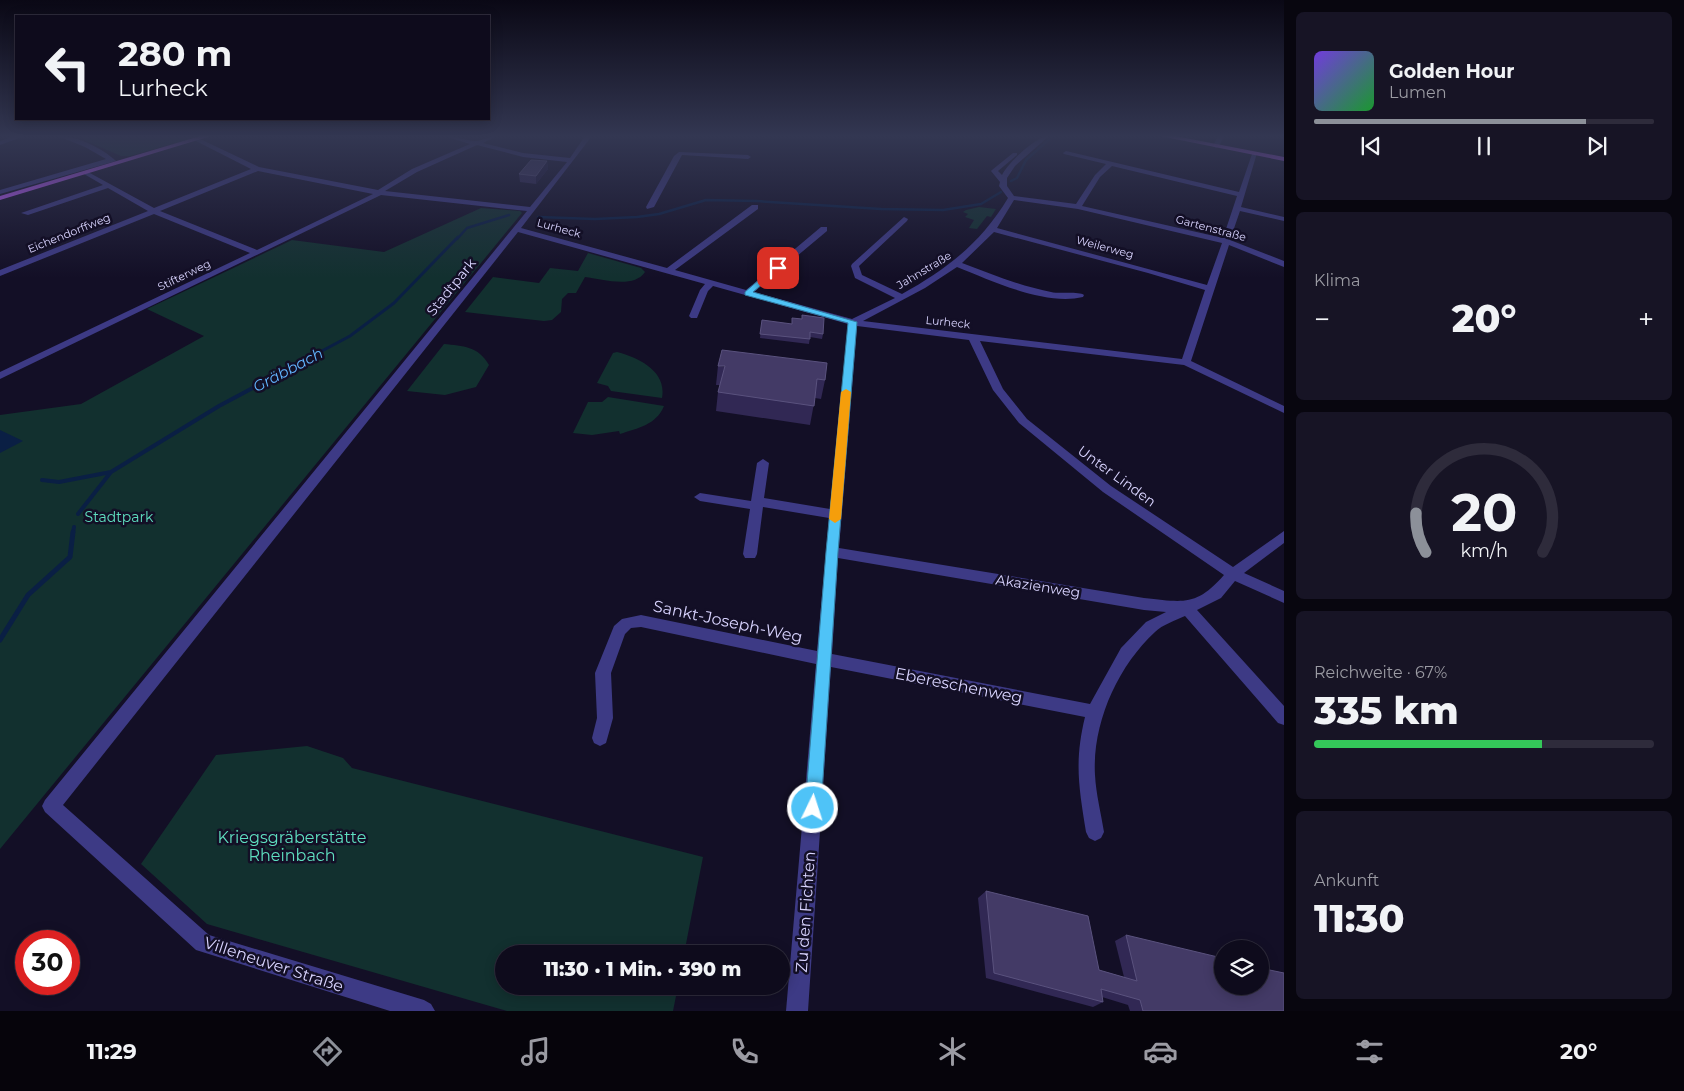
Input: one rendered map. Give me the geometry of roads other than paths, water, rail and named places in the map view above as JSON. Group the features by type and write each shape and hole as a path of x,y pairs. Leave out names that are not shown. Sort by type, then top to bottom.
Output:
{"main road":[{"path":"0,198 51,183"}],"street":[{"path":"0,192 34,183"},
{"path":"103,183 154,211 256,252"},
{"name":"Eichendorffweg","path":"0,273 222,183"},
{"path":"328,183 378,193 531,209"},
{"name":"Stifterweg","path":"0,376 378,193 393,183"},
{"name":"Stadtpark","path":"51,806 553,183"},
{"path":"650,207 663,183"},
{"path":"1003,183 1012,198"},
{"path":"1078,207 1093,183"},
{"path":"1192,183 1242,195"},
{"path":"1186,362 1246,183"},
{"path":"24,213 108,186"},
{"name":"Gartenstraße","path":"1012,198 1078,207 1225,241 1284,264"},
{"name":"Jahnstraße","path":"853,322 901,297 957,264 993,230 1012,198"},
{"path":"668,271 755,207"},
{"path":"1238,208 1284,219"},
{"path":"901,297 858,276 855,266 904,219"},
{"name":"Lurheck","path":"516,229 853,322 1186,362 1284,410"},
{"path":"747,293 824,229"},
{"name":"Weilerweg","path":"993,230 1150,271 1210,289"},
{"path":"957,264 1035,291 1071,298 1080,295"},
{"path":"694,316 704,290 711,283"},
{"name":"Zu den Fichten","path":"797,1011 835,514 853,322"},
{"name":"Unter Linden","path":"974,337 998,390 1023,421 1106,489 1233,574 1284,597"},
{"path":"750,554 763,463"},
{"path":"700,497 835,514"},
{"path":"1095,832 1086,776 1088,742 1094,712 1126,653 1151,626 1216,594 1233,574 1284,536"},
{"name":"Akazienweg","path":"832,552 1144,604 1187,608"},
{"path":"1187,608 1284,718"},
{"name":"Sankt-Joseph-Weg","path":"600,738 605,718 603,673 619,630 627,623 642,621 824,659"},
{"name":"Ebereschenweg","path":"824,659 1094,712"},
{"name":"Villeneuver Straße","path":"51,806 203,943 424,1011"}],"water":[{"path":"0,430 23,441 0,453"}],"waterway":[{"name":"Gräbbach","path":"538,217 595,219 637,217 659,214 706,200 756,201 881,209 943,210 981,204 1001,192"},
{"name":"Gräbbach","path":"457,239 467,228 509,215"},
{"name":"Gräbbach","path":"290,368 350,336 394,303 458,237"},
{"name":"Gräbbach","path":"111,472 219,406 292,367"},
{"name":"Gräbbach","path":"42,480 59,482 111,472"},
{"path":"78,514 111,472"},
{"path":"73,533 74,527"},
{"path":"0,640 28,595 70,557 73,532"}],"park label":[{"name":"Kriegsgräberstätte Rheinbach","path":"292,846"}]}
